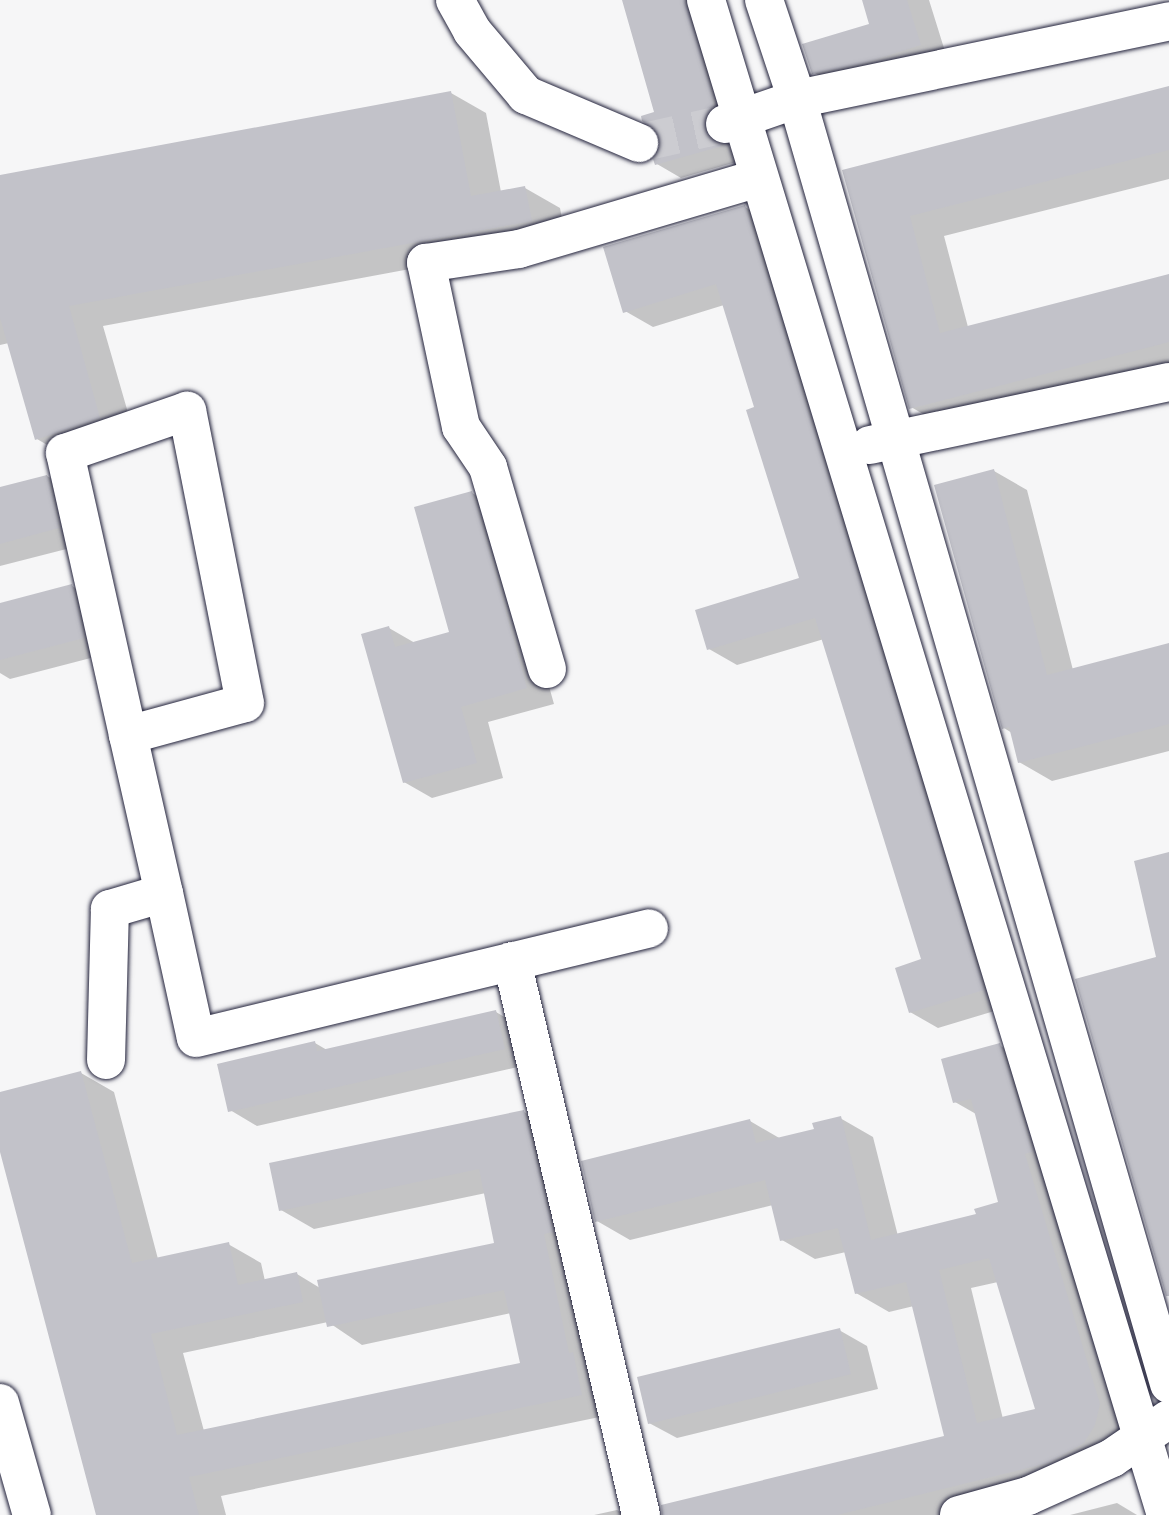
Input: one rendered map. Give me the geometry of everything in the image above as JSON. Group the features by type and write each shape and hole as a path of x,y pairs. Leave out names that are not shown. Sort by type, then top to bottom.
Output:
{"street":[{"path":"456,0 472,31 526,95 639,143"},
{"path":"706,0 733,121 759,178 842,451 1155,1428 1166,1515"},
{"path":"764,0 797,99 1169,1384"},
{"path":"733,121 797,99 1169,21"},
{"path":"547,669 488,467 461,428 426,263 519,249 759,178"},
{"path":"842,451 1169,382"},
{"path":"128,735 245,703 187,411 65,453 128,735 164,893 196,1038 649,929"},
{"path":"106,1060 110,909 164,893"},
{"path":"512,961 641,1515"},
{"path":"0,1403 32,1515"},
{"path":"959,1515 1028,1496 1112,1458 1155,1428"}],"building":[{"path":"622,0 685,0 712,95 713,107 704,119 704,130 710,140 722,146 655,165 653,159 659,151 661,140 656,129 642,121 641,116 654,112"},
{"path":"862,0 907,0 921,45 864,63 812,74 802,44 869,24"},
{"path":"1169,86 1169,150 910,216 940,333 1169,274 1169,342 909,409 842,170"},
{"path":"451,91 471,196 525,186 532,221 69,306 100,418 35,440 0,318 0,175"},
{"path":"745,205 984,990 909,1013 895,968 921,959 815,618 707,650 695,610 799,578 746,410 754,407 716,284 623,313 603,247"},
{"path":"994,469 1047,675 1169,643 1169,724 1018,763 1009,727 1002,729 934,485"},
{"path":"47,475 59,528 0,544 0,487"},
{"path":"472,491 527,688 461,707 477,763 403,783 361,634 389,626 395,647 449,632 414,507"},
{"path":"72,584 84,638 0,660 0,603"},
{"path":"1169,852 1169,1296 1166,1296 1075,979 1156,957 1134,861"},
{"path":"496,1010 505,1049 228,1112 217,1064 315,1041 317,1051"},
{"path":"1000,1043 1032,1152 1025,1154 1100,1404 1095,1425 1084,1443 1048,1463 837,1515 662,1515 661,1505 944,1436 906,1282 855,1294 838,1228 780,1241 765,1180 595,1222 581,1161 750,1119 756,1143 814,1129 812,1123 841,1116 871,1240 976,1214 974,1209 998,1202 971,1099 953,1103 941,1059","holes":["989,1258 1035,1409 977,1423 939,1270"]},
{"path":"81,1071 132,1263 229,1242 238,1285 297,1272 303,1302 151,1334 177,1435 520,1363 504,1290 327,1327 317,1280 494,1243 479,1169 279,1211 269,1163 524,1110 553,1232 544,1234 569,1353 573,1352 582,1395 189,1477 199,1515 96,1515 0,1152 0,1092"},
{"path":"840,1328 851,1374 648,1424 637,1377"}],"tunnel":[{"path":"639,143 725,124"}]}
